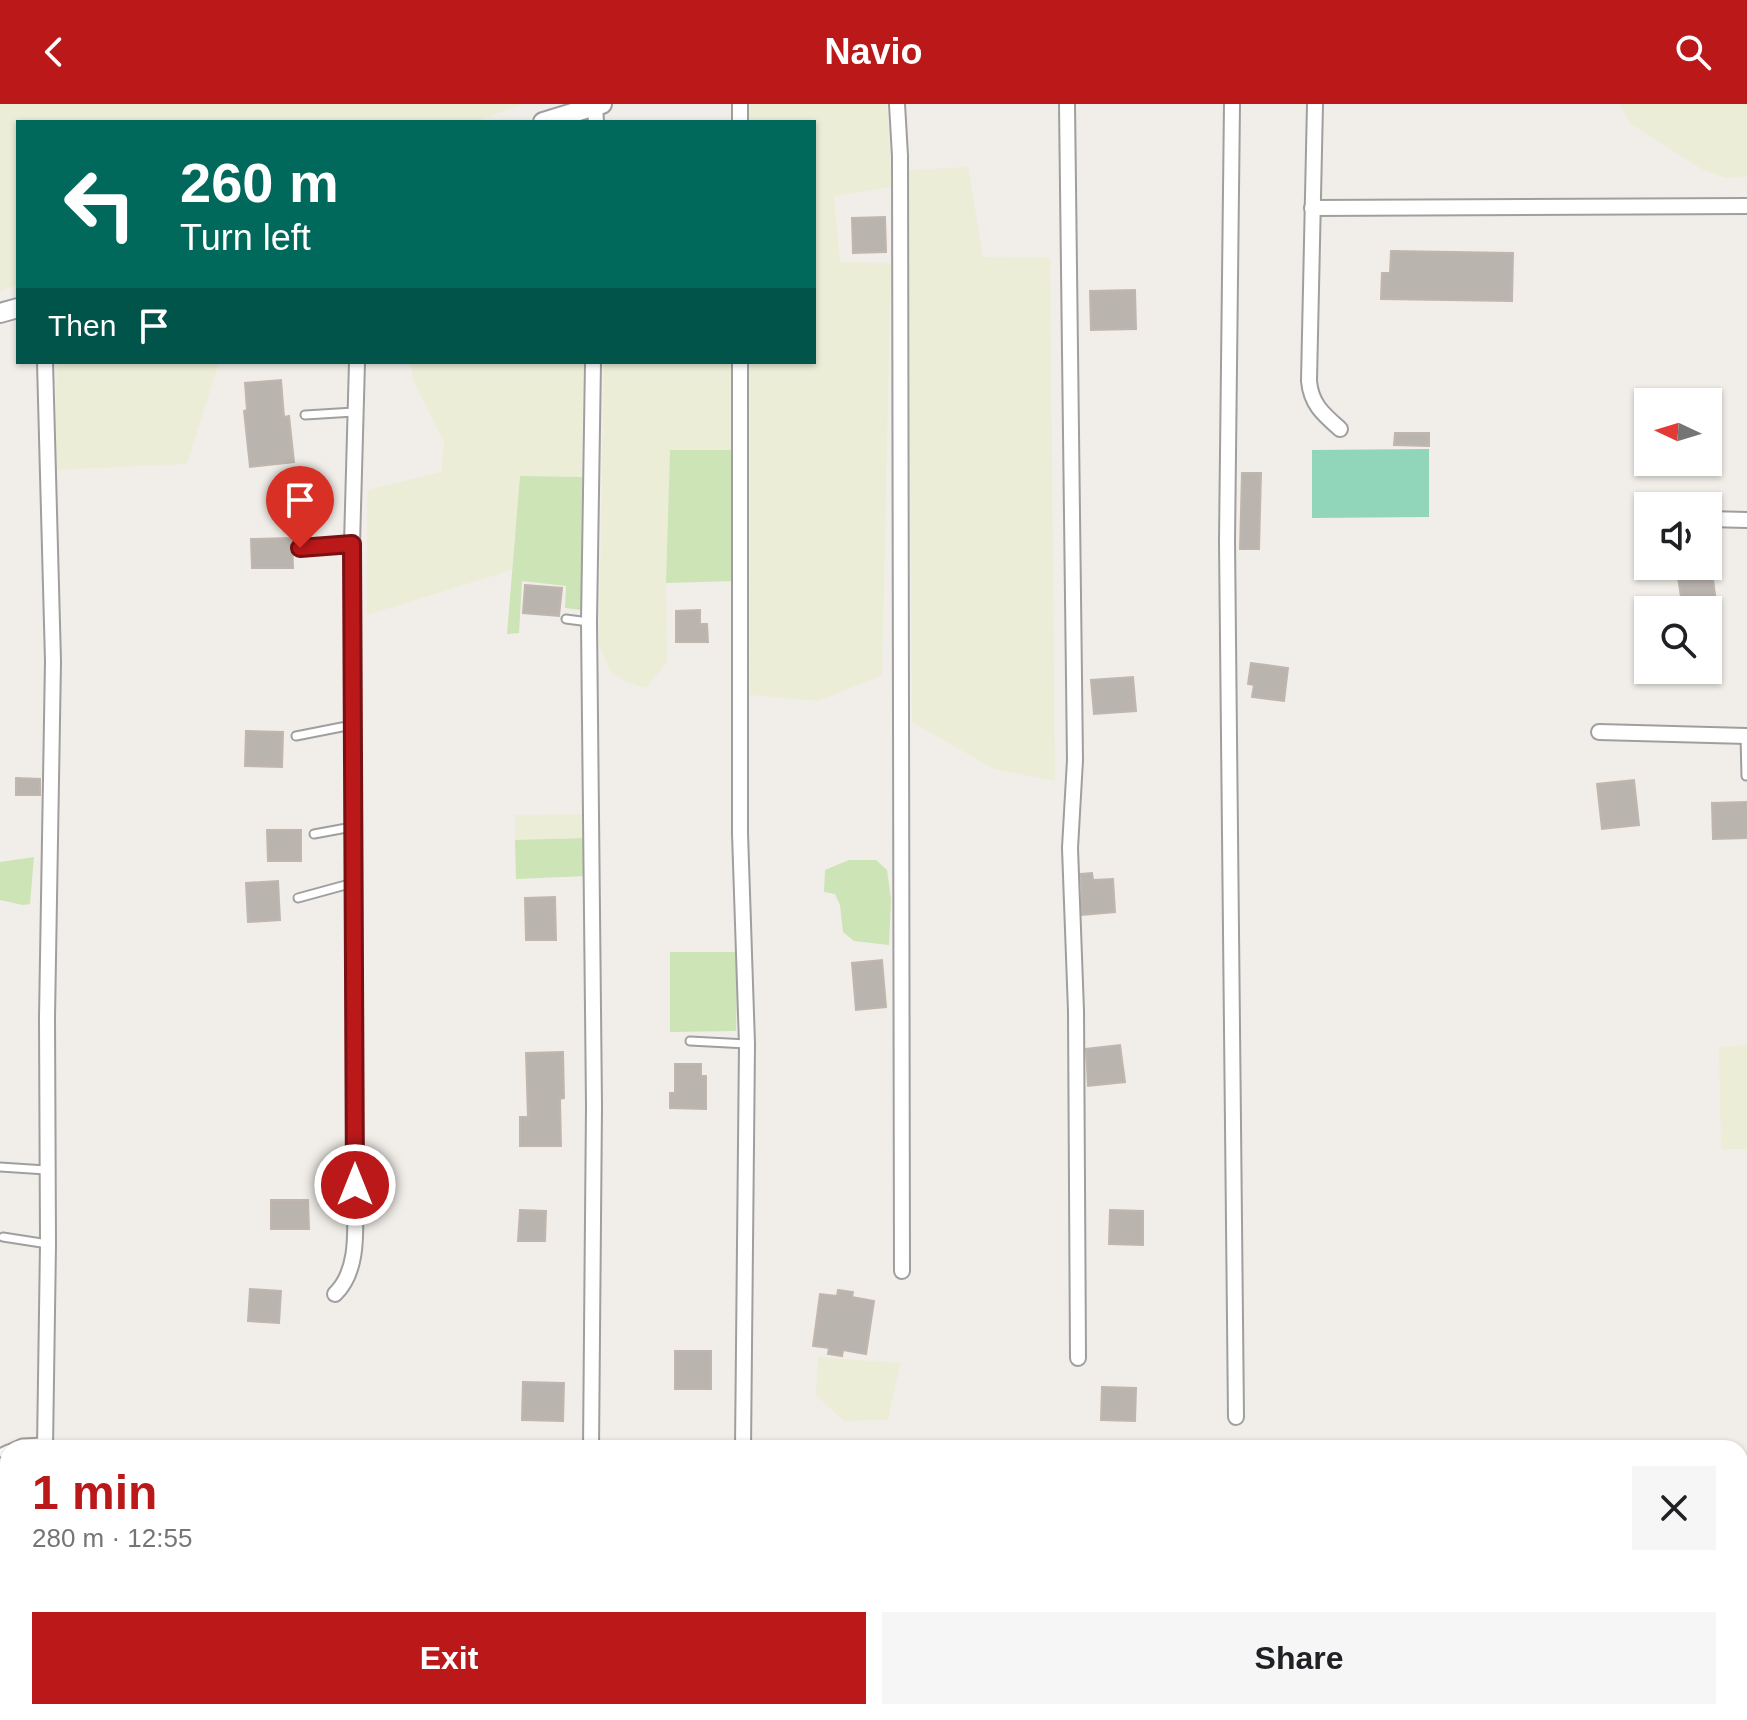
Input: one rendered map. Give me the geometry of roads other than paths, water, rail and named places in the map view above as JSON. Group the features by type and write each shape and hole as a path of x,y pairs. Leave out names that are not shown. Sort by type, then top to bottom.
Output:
{"street":[{"path":"897,104 900,156 902,1271"},
{"path":"1067,104 1075,760 1070,848 1076,1011 1078,1358"},
{"path":"1232,104 1227,556 1236,1417"},
{"path":"1315,104 1309,285 1310,396 1318,409 1340,429"},
{"path":"552,120 598,110"},
{"path":"1312,208 1747,206"},
{"path":"45,364 53,661 45,1440"},
{"path":"335,1294 346,1284 351,1270 354,1238 352,544 357,364"},
{"path":"591,1440 594,1106 589,622 593,364"},
{"path":"740,364 740,833 747,1044 743,1440"},
{"path":"1722,519 1747,520"},
{"path":"1599,732 1746,736"}],"lane":[{"path":"305,415 354,412"},
{"path":"300,548 352,544"},
{"path":"566,619 589,622"},
{"path":"296,736 352,725"},
{"path":"1746,736 1746,776"},
{"path":"314,834 352,827"},
{"path":"298,898 353,883"},
{"path":"690,1041 747,1044"},
{"path":"0,1167 49,1170"},
{"path":"3,1237 48,1244"}]}
